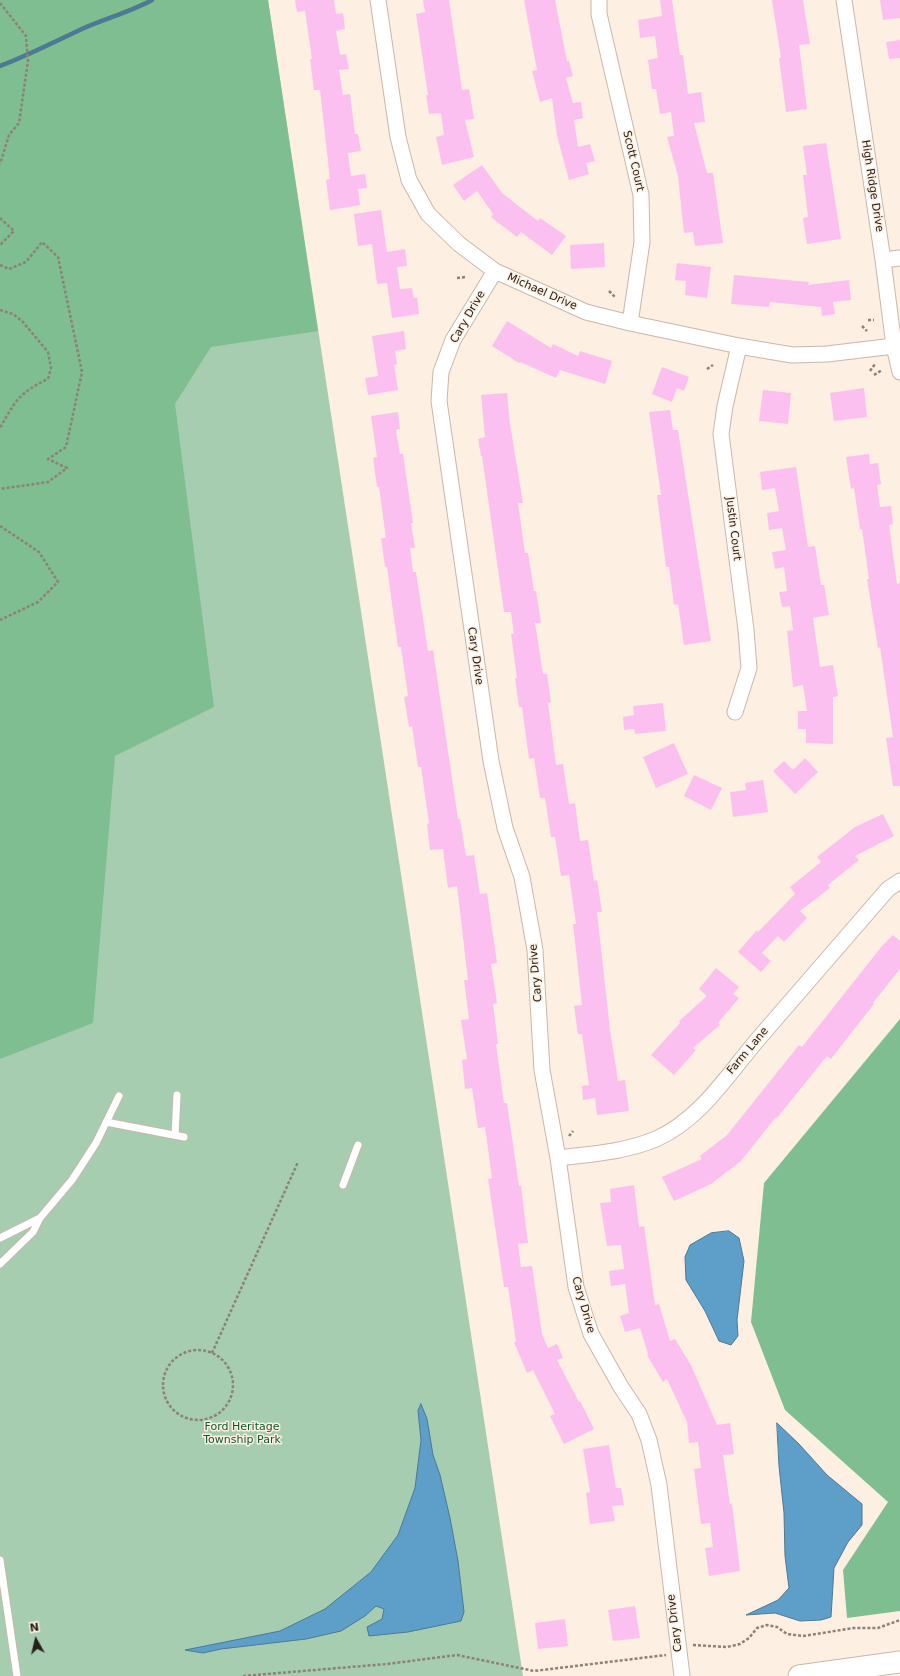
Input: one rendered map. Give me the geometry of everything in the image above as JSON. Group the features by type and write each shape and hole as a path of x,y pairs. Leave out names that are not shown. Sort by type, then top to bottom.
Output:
{"main road":[{"path":"798,1676 900,1662"}],"street":[{"name":"Michael Drive","path":"378,0 398,136 409,180 428,214 459,244 495,271 586,312 739,346 792,355 827,354 894,346"},
{"name":"Scott Court","path":"599,0 599,14 641,195 642,242 630,323"},
{"name":"High Ridge Drive","path":"844,0 883,260 894,346 900,372"},
{"path":"883,260 900,258"},
{"name":"Cary Drive","path":"495,271 453,340 441,372 439,401 491,761 505,828 522,877 535,950 542,1070 558,1158 576,1288 590,1334 621,1387 639,1414 649,1440 659,1485 682,1676"},
{"name":"Justin Court","path":"735,712 749,668 746,630 722,434 725,406 739,346"},
{"name":"Farm Lane","path":"558,1158 620,1150 656,1139 681,1125 709,1099 742,1058 888,889 900,881"}],"lane":[{"path":"175,1135 176,1095"},
{"path":"0,1264 32,1232 40,1218 72,1180 96,1143 119,1096"},
{"path":"106,1122 184,1137"},
{"path":"343,1185 358,1145"},
{"path":"0,1238 40,1218"},
{"path":"0,1563 17,1676"}],"path":[{"path":"0,3 26,36 28,61 19,123 9,134 0,164"},
{"path":"0,218 14,231 0,245"},
{"path":"0,265 9,269 26,262 42,242 58,256 82,372 66,447 48,459 67,468 48,482 0,489"},
{"path":"457,278 466,277"},
{"path":"609,291 615,297"},
{"path":"0,310 14,314 22,321 48,352 51,368 48,379 30,388 13,404 0,428"},
{"path":"868,320 874,320"},
{"path":"862,326 867,331"},
{"path":"870,371 875,364"},
{"path":"707,369 713,365"},
{"path":"874,375 882,370"},
{"path":"0,526 39,552 58,582 38,602 0,620"},
{"path":"212,1353 298,1162"},
{"path":"198,1350 212,1353 226,1364 232,1375 233,1388 230,1399 223,1409 213,1416 202,1420 189,1419 178,1414 170,1406 164,1396 164,1374 169,1364 177,1356 198,1350"},
{"path":"243,1676 388,1664 457,1656 534,1671 666,1655 688,1645 727,1647 740,1644 749,1638 757,1628 767,1625 777,1627 787,1634 803,1636 854,1628 878,1628 900,1620"}],"green space":[{"name":"Ford Heritage Township Park","path":"0,0 268,0 523,1676 0,1676"},
{"path":"0,0 268,0 318,331 211,347 175,404 214,707 115,756 93,1023 0,1059"},
{"path":"900,1019 900,1611 847,1618 843,1570 888,1502 785,1410 751,1322 764,1183"}],"water":[{"path":"729,1231 739,1238 744,1261 737,1320 738,1336 731,1345 719,1341 705,1311 686,1280 685,1257 690,1245 711,1233"},
{"path":"421,1404 427,1419 433,1455 440,1475 458,1561 464,1612 461,1621 408,1632 369,1636 367,1627 382,1619 384,1609 376,1606 365,1616 341,1631 306,1639 221,1649 203,1653 185,1650 280,1631 325,1609 371,1572 398,1535 415,1488 421,1440 418,1411"},
{"path":"777,1423 799,1444 827,1475 862,1504 862,1525 848,1542 834,1568 831,1617 821,1620 800,1621 775,1613 746,1615 778,1600 789,1588 785,1556 784,1513 779,1466"}],"building":[{"path":"295,0 334,0 336,14 343,13 345,29 336,31 340,55 346,54 349,69 339,70 343,95 350,94 355,134 358,134 361,151 348,153 351,176 365,174 367,188 358,189 360,205 330,210 326,180 330,179 320,90 314,90 310,59 312,59 305,11 297,12"},
{"path":"423,0 449,0 462,90 469,89 474,119 465,120 474,157 442,165 436,137 444,135 441,113 429,114 426,95 428,95 416,14 425,12"},
{"path":"524,0 555,0 567,61 569,61 573,76 566,78 573,103 581,102 583,118 574,120 578,147 590,144 595,161 586,163 589,174 569,180 557,136 552,98 540,102 532,71 537,70"},
{"path":"660,0 672,0 680,55 683,55 688,94 701,92 705,122 694,123 707,173 713,173 723,243 695,246 693,232 684,233 678,176 667,137 674,136 671,112 660,114 656,89 652,89 648,60 658,58 655,36 640,38 638,20 662,16"},
{"path":"772,0 803,0 810,44 799,45 807,109 786,112 779,58 781,58"},
{"path":"880,0 900,0 900,18 883,20"},
{"path":"900,40 900,58 889,59 886,42"},
{"path":"826,143 841,239 807,244 803,218 808,217 803,175 807,175 803,146"},
{"path":"482,165 502,193 538,221 540,218 566,236 552,255 521,232 517,237 491,217 493,214 477,191 464,201 453,185"},
{"path":"381,210 387,252 405,249 407,266 397,267 400,289 412,288 414,298 417,297 419,314 392,318 387,283 377,284 372,244 358,246 354,214"},
{"path":"604,243 605,267 571,269 570,245"},
{"path":"677,263 711,267 707,298 685,295 686,281 675,280"},
{"path":"734,275 809,282 808,285 849,280 851,300 833,302 835,314 822,316 821,307 770,302 769,307 731,304"},
{"path":"507,321 551,348 553,344 578,356 580,351 612,361 605,384 560,370 556,378 520,362 519,363 492,346"},
{"path":"404,331 406,349 395,351 397,364 394,365 398,390 368,395 365,378 378,376 372,336"},
{"path":"662,367 689,377 684,391 677,388 672,402 652,394"},
{"path":"864,388 867,417 834,421 830,393"},
{"path":"763,390 791,393 788,424 759,421"},
{"path":"507,393 510,424 523,503 518,503 525,553 528,553 541,623 535,623 543,674 547,674 551,702 548,703 556,765 563,764 569,804 575,803 580,841 588,840 594,881 597,880 602,912 597,912 610,1030 618,1081 625,1080 629,1111 597,1115 595,1098 583,1100 582,1086 589,1085 582,1034 578,1034 574,1006 582,1005 573,924 576,924 569,875 561,876 555,837 551,837 545,798 540,798 534,758 529,759 522,707 519,707 515,678 517,678 511,634 514,634 511,612 504,612 482,456 478,439 485,437 481,395"},
{"path":"670,410 673,430 678,430 711,641 684,645 678,604 674,605 669,567 666,567 657,495 661,495 649,412"},
{"path":"398,412 400,429 396,430 400,454 403,454 413,523 411,523 415,548 410,548 413,572 416,572 428,651 433,650 458,819 460,819 466,856 474,855 480,894 487,893 497,963 491,964 497,1003 493,1004 498,1044 496,1044 504,1103 507,1103 519,1186 521,1186 528,1243 518,1244 521,1267 532,1266 542,1334 548,1348 557,1344 563,1358 557,1360 594,1429 564,1444 550,1416 555,1414 533,1370 527,1373 514,1342 516,1342 508,1287 504,1287 488,1179 492,1178 485,1127 478,1128 472,1088 465,1089 462,1060 467,1059 461,1020 469,1019 464,980 468,980 457,886 448,888 443,849 430,850 427,824 429,823 421,767 418,767 412,726 409,727 404,697 408,696 401,647 398,647 387,567 385,567 381,538 386,538 379,487 377,487 373,458 377,457 371,416"},
{"path":"869,454 870,464 878,463 881,484 877,485 880,507 891,506 893,524 889,525 897,584 900,583 900,786 893,786 886,738 893,737 880,647 878,648 867,579 869,579 862,529 860,529 854,488 851,489 846,457"},
{"path":"796,467 808,547 815,546 821,585 824,585 829,615 813,618 820,667 833,665 838,696 833,697 833,744 806,743 806,729 798,729 798,711 807,711 803,685 793,687 787,631 793,630 790,606 782,607 779,592 787,591 784,567 775,569 772,552 786,550 782,528 769,530 767,513 779,511 775,488 762,490 760,472"},
{"path":"663,703 666,731 635,734 634,729 624,730 623,717 634,715 633,706"},
{"path":"674,743 688,774 656,788 643,757"},
{"path":"805,758 818,772 795,794 773,771 784,761 793,770"},
{"path":"694,775 722,788 711,810 684,796"},
{"path":"763,780 768,812 733,817 730,792 746,790 745,783"},
{"path":"883,814 894,836 855,856 859,860 828,885 830,888 800,911 807,918 784,942 778,936 762,953 771,961 761,972 738,952 757,930 758,932 795,894 790,887 821,862 817,857 855,827"},
{"path":"893,935 900,941 900,969 831,1059 827,1056 741,1161 711,1184 674,1201 662,1177 702,1159 700,1156 727,1135 799,1045 802,1047 882,946"},
{"path":"716,968 739,987 733,994 739,998 718,1023 720,1025 693,1048 696,1050 674,1075 651,1055 680,1023 679,1021 707,996 699,989"},
{"path":"634,1185 639,1227 644,1226 655,1305 659,1304 670,1341 675,1339 691,1365 717,1425 730,1423 734,1454 723,1455 730,1504 732,1503 740,1571 709,1576 705,1548 713,1547 710,1523 701,1524 694,1469 701,1468 698,1442 689,1443 687,1422 667,1379 663,1382 647,1355 648,1354 640,1328 625,1332 620,1316 629,1313 625,1284 611,1286 609,1271 624,1269 621,1245 607,1246 600,1203 611,1202 610,1189"},
{"path":"609,1445 616,1488 621,1488 624,1505 612,1506 615,1521 590,1524 586,1493 590,1492 583,1449"},
{"path":"635,1606 640,1638 613,1641 608,1610"},
{"path":"565,1619 568,1646 538,1649 535,1623"}],"waterway":[{"path":"0,66 32,53 84,28 152,0"}]}
